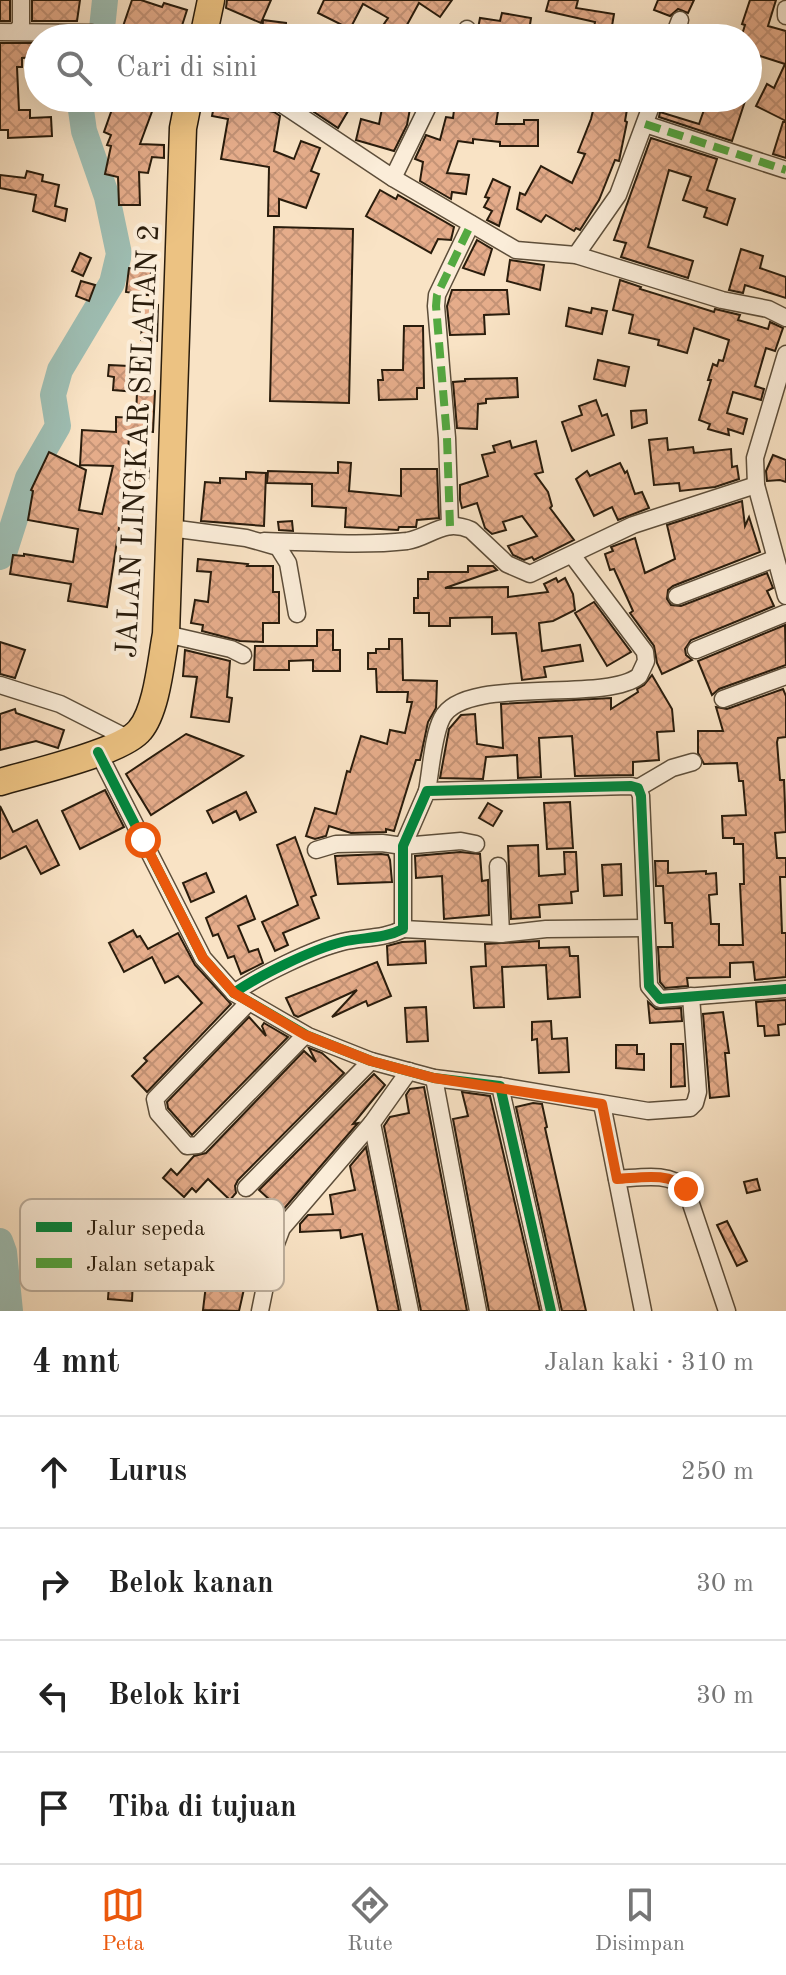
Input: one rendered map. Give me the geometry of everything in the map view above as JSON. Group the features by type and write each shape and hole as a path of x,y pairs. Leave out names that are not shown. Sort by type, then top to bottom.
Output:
{"highway":[{"path":"206,24 211,0"},
{"name":"JALAN LINGKAR SELATAN 2","path":"129,739 140,731 146,719 166,634 183,128 186,112"},
{"path":"0,782 98,752 129,739"}],"street":[{"path":"9,32 21,25 21,0"},
{"path":"786,9 786,16"},
{"path":"678,24 680,20"},
{"path":"294,112 393,178 516,250 576,255 722,300 768,309 786,318"},
{"path":"393,178 425,112"},
{"path":"576,255 618,195 647,112"},
{"path":"645,124 786,170"},
{"path":"450,526 447,438 436,306 437,295 471,224"},
{"path":"786,354 755,458 756,485 786,596"},
{"path":"170,528 264,541 409,540 442,526 450,526 471,530 507,564 523,572 537,572 633,525 756,485"},
{"path":"264,541 278,547 288,563 297,614"},
{"path":"403,929 403,846 427,791 441,719 449,707 466,699 521,691 620,685 639,676 646,661 645,652 572,555"},
{"path":"677,596 774,559"},
{"path":"696,650 786,613"},
{"path":"166,634 231,649 243,655"},
{"path":"723,699 786,676"},
{"path":"0,685 60,704 129,739"},
{"path":"98,752 203,958 241,998 305,1035 371,1061 434,1078 648,1111 677,1110 690,1108 698,1092 691,996"},
{"path":"427,791 638,788 672,768 693,762"},
{"path":"638,788 641,796 645,928 652,992 660,999 786,989"},
{"path":"316,850 336,844 403,846 456,841 476,844"},
{"path":"498,866 501,934"},
{"path":"305,1035 198,1145 187,1146 158,1113 155,1099 254,979 340,942 394,934 403,929 501,934 546,929 645,928"},
{"path":"246,1188 371,1061"},
{"path":"284,1226 372,1123 409,1071"},
{"path":"434,1078 478,1311"},
{"path":"500,1086 551,1311"},
{"path":"602,1104 643,1311"},
{"path":"372,1123 410,1311"},
{"path":"617,1179 661,1178 676,1180 683,1186 691,1198 727,1311"},
{"path":"260,1311 264,1291"}],"building":[{"path":"0,0 10,0 10,21 0,21"},
{"path":"32,0 80,0 77,21 32,21"},
{"path":"132,0 162,7 164,3 187,10 182,24 124,24"},
{"path":"227,0 271,0 261,23 226,8"},
{"path":"324,0 452,0 440,17 419,3 407,24 384,24 388,18 363,4 353,24 340,24 318,13"},
{"path":"549,0 578,0 576,8 614,14 612,24 595,24 546,11"},
{"path":"658,0 694,0 688,13 678,9 670,16 654,10"},
{"path":"750,0 776,0 768,26 786,31 786,121 762,109 762,94 767,84 774,88 785,64 762,57 762,24 742,24"},
{"path":"502,13 531,18 530,24 479,24 480,18 500,21"},
{"path":"263,20 286,23 286,24 263,24"},
{"path":"0,43 24,43 22,67 17,67 19,110 30,112 30,118 51,117 52,136 8,138 8,130 0,130"},
{"path":"111,112 152,112 140,144 164,145 164,158 152,157 148,173 139,172 140,205 119,205 118,177 105,174 111,146 107,145 111,135 104,132"},
{"path":"213,112 274,112 280,116 274,151 294,159 301,141 320,148 311,171 319,174 306,208 279,199 279,216 268,216 269,167 221,159 228,119 212,116"},
{"path":"314,112 347,112 338,128"},
{"path":"381,112 409,112 407,125 394,151 356,140 361,119 379,124"},
{"path":"454,112 498,112 496,124 524,124 524,120 538,120 538,146 500,146 500,142 473,139 473,143 458,141 447,173 469,175 466,194 452,192 451,199 420,181 423,162 415,159 426,135 440,140 446,117 453,118"},
{"path":"593,112 627,112 619,161 615,160 599,200 580,230 576,228 574,231 546,215 541,222 517,209 520,193 525,195 541,166 572,183 585,154 578,152"},
{"path":"660,112 699,124 703,112 741,112 732,141 659,117"},
{"path":"783,122 786,122 786,158 773,154"},
{"path":"651,138 717,159 707,190 735,199 727,225 704,217 707,208 683,200 691,177 669,170 648,247 693,261 688,278 621,257 626,243 614,240"},
{"path":"27,171 43,175 42,181 59,185 55,206 67,209 65,221 33,211 36,195 0,188 0,175 25,178"},
{"path":"493,179 510,187 499,226 487,220 492,211 484,207"},
{"path":"380,190 396,199 398,195 454,227 451,240 438,239 431,253 366,216"},
{"path":"274,227 353,229 349,403 270,401"},
{"path":"477,240 492,249 484,275 463,268"},
{"path":"741,249 763,256 760,268 786,277 786,298 745,285 743,293 729,290"},
{"path":"80,253 91,258 83,276 72,271"},
{"path":"141,256 153,258 148,295 126,292 129,268 139,269"},
{"path":"510,260 544,265 540,290 507,281"},
{"path":"620,280 714,312 715,309 740,315 738,320 768,329 770,322 783,328 775,351 766,348 755,386 764,389 761,400 733,392 727,413 747,419 743,434 728,429 729,435 708,429 710,424 699,420 713,364 717,366 719,360 723,361 729,340 694,328 687,353 658,345 659,340 629,333 633,315 613,310"},
{"path":"81,281 95,285 89,301 76,296"},
{"path":"452,290 507,290 509,314 484,315 485,334 450,335 447,306"},
{"path":"143,304 158,305 157,341 141,340"},
{"path":"569,308 591,313 592,308 607,311 602,334 566,326"},
{"path":"404,326 423,326 424,388 417,388 417,399 379,400 378,380 383,380 382,370 403,370"},
{"path":"598,360 629,367 625,386 594,379"},
{"path":"109,365 149,367 148,390 155,391 153,432 129,431 128,459 135,460 134,467 149,468 148,482 134,481 130,509 122,508 107,607 68,601 71,584 10,574 13,555 73,562 78,529 28,520 31,490 49,452 86,470 79,510 102,514 113,466 80,465 82,430 116,432 116,417 136,418 137,392 113,390 114,377 108,376"},
{"path":"517,378 518,397 486,399 486,403 478,404 477,429 457,428 453,382"},
{"path":"596,400 602,416 607,414 614,435 572,451 562,422 582,415 579,406"},
{"path":"646,410 647,423 632,428 631,411"},
{"path":"667,438 668,450 693,447 694,453 731,449 732,467 737,466 739,479 715,487 680,491 679,483 654,485 649,440"},
{"path":"510,441 512,448 536,441 543,472 535,474 548,492 550,508 574,540 534,560 532,557 524,560 513,555 508,546 537,536 522,516 503,522 506,530 492,534 485,528 477,503 462,508 460,500 460,485 488,476 482,455 495,452 493,446"},
{"path":"773,455 786,460 786,482 767,481 766,471"},
{"path":"338,462 351,463 349,491 401,496 401,469 437,469 439,518 417,520 416,527 399,527 398,530 345,527 346,508 312,506 312,484 267,483 268,471 338,473"},
{"path":"620,463 625,473 627,471 635,494 642,492 649,508 618,520 612,507 594,516 576,479 587,471 590,476"},
{"path":"246,472 266,473 264,526 201,521 205,482 220,483 220,478 246,479"},
{"path":"742,501 745,526 749,517 760,552 673,586 668,590 667,599 671,605 681,606 767,573 773,588 767,591 774,606 691,640 685,649 692,660 662,674 654,646 630,613 633,611 614,569 610,570 605,554 613,551 611,547 635,538 645,573 675,559 667,525"},
{"path":"292,521 293,531 279,530 278,522"},
{"path":"198,559 247,566 273,566 273,592 279,592 279,623 263,623 263,642 240,641 202,631 203,625 191,623 195,600 208,602 211,572 197,571"},
{"path":"468,566 493,566 497,570 445,588 508,587 508,597 548,592 544,584 556,578 558,582 565,578 573,594 575,610 553,621 539,623 542,651 580,645 583,661 544,667 546,677 522,680 516,633 492,634 492,617 450,618 450,626 429,626 429,613 414,613 418,579 428,579 428,572 468,572"},
{"path":"594,602 631,652 607,666 575,613"},
{"path":"785,625 786,665 719,689 712,695 698,661"},
{"path":"317,630 333,630 333,650 340,650 340,671 313,671 313,660 289,661 289,670 254,670 255,646 317,646"},
{"path":"389,639 402,639 403,680 437,681 436,708 428,722 420,760 416,760 394,831 351,833 329,826 326,836 315,839 306,836 315,808 336,814 347,771 350,772 361,736 387,744 390,730 405,733 412,702 407,702 408,692 377,692 376,669 368,669 368,653 376,653 376,649 389,649"},
{"path":"0,642 25,650 15,678 0,674"},
{"path":"185,650 230,661 227,697 232,698 229,722 191,717 197,677 183,676"},
{"path":"652,675 672,709 674,731 657,732 659,760 633,762 633,775 575,776 572,736 539,738 541,777 518,778 517,755 486,757 483,779 440,778 449,729 461,715 475,714 477,744 503,748 501,704 611,698 611,709 638,692 637,689"},
{"path":"783,689 786,696 786,737 778,738 777,742 780,780 784,780 786,832 775,833 777,858 786,858 786,877 780,877 782,933 786,933 786,977 755,980 753,962 730,963 730,977 687,978 688,986 665,988 660,982 658,947 673,947 672,923 665,923 663,886 656,886 655,861 668,861 668,873 716,873 717,894 709,895 711,924 719,924 719,945 743,945 740,884 744,884 743,844 734,844 734,838 723,838 722,816 746,815 743,781 739,781 737,763 704,764 698,753 698,731 723,731 716,707 727,709"},
{"path":"15,709 16,713 64,730 58,748 36,741 0,750 0,714"},
{"path":"186,734 243,756 151,815 126,774"},
{"path":"105,790 124,827 80,849 62,811"},
{"path":"246,792 256,812 240,820 236,811 213,823 207,811"},
{"path":"570,802 573,848 547,849 544,803"},
{"path":"488,803 502,811 493,826 479,818"},
{"path":"0,806 13,832 37,820 59,865 41,874 26,846 0,859"},
{"path":"295,837 316,895 311,897 319,918 283,933 288,945 275,951 262,922 298,905 277,845"},
{"path":"538,845 539,876 565,874 564,852 576,852 578,891 571,892 572,903 539,905 540,917 511,919 508,846"},
{"path":"460,852 480,854 482,881 488,880 489,915 444,919 442,876 416,878 415,856"},
{"path":"388,855 390,860 392,882 338,884 335,856"},
{"path":"621,864 622,895 604,896 602,865"},
{"path":"206,873 214,892 191,902 183,883"},
{"path":"246,896 255,919 238,926 249,952 258,949 263,963 241,974 234,956 228,958 218,934 213,936 206,918"},
{"path":"133,930 148,949 178,933 195,965 231,1004 147,1092 132,1076 147,1061 144,1058 202,1003 178,976 165,983 152,957 124,972 109,943"},
{"path":"425,941 426,963 388,965 387,946"},
{"path":"539,941 539,948 569,947 570,956 578,956 580,997 548,999 546,965 502,967 504,1007 474,1008 471,967 486,966 485,944"},
{"path":"377,962 391,996 368,1006 366,1001 332,1017 357,990 298,1017 294,1015 286,998"},
{"path":"786,1000 786,1024 778,1025 779,1035 765,1036 764,1026 758,1026 756,1002"},
{"path":"648,1002 656,1009 681,1008 682,1021 650,1023"},
{"path":"426,1007 428,1041 407,1042 405,1008"},
{"path":"723,1012 729,1053 725,1053 729,1096 710,1098 703,1014"},
{"path":"249,1017 266,1036 262,1026 264,1023 288,1037 192,1135 168,1108 167,1102"},
{"path":"551,1021 552,1039 567,1038 569,1072 539,1073 537,1039 532,1040 532,1022"},
{"path":"671,1044 683,1044 685,1086 671,1087"},
{"path":"616,1045 637,1045 637,1054 644,1054 644,1070 616,1068"},
{"path":"309,1048 322,1053 344,1073 238,1180 236,1193 231,1199 208,1179 196,1192 192,1188 184,1197 163,1178 171,1169 177,1175 194,1156 206,1153 304,1051 316,1062"},
{"path":"374,1074 385,1085 353,1124 358,1123 284,1209 284,1199 269,1199 259,1190"},
{"path":"424,1087 467,1311 421,1311 384,1126 390,1117 409,1113 406,1095 410,1089"},
{"path":"462,1092 490,1096 540,1311 489,1311 453,1119 468,1116"},
{"path":"542,1104 586,1311 562,1311 516,1107"},
{"path":"366,1147 399,1311 378,1311 362,1234 341,1238 340,1230 300,1232 300,1224 308,1215 333,1214 330,1195 355,1190 350,1166"},
{"path":"757,1179 760,1190 747,1193 744,1182"},
{"path":"727,1221 747,1261 737,1266 717,1225"},
{"path":"109,1291 132,1291 132,1301 108,1299"},
{"path":"205,1291 244,1291 239,1311 203,1310"}],"waterway":[{"path":"102,24 105,0"},
{"path":"0,557 28,478 58,426 53,395 60,370 112,283 119,254 107,197 84,131 81,112"},
{"path":"0,1241 4,1252 10,1311"}],"marked path":[{"path":"645,124 786,170"},
{"path":"450,526 447,438 436,306 437,295 471,224"}],"cycle path":[{"path":"98,752 203,958 234,993 308,1036 371,1061 434,1078 500,1086 551,1311"},
{"path":"234,993 271,971 316,951 403,929 403,846 427,791 631,786 638,788 641,796 649,986 660,999 786,989"}],"route":[{"path":"143,840 203,958 234,993 308,1036 371,1061 434,1078 602,1104 617,1179 667,1178 676,1180 686,1189"}]}
